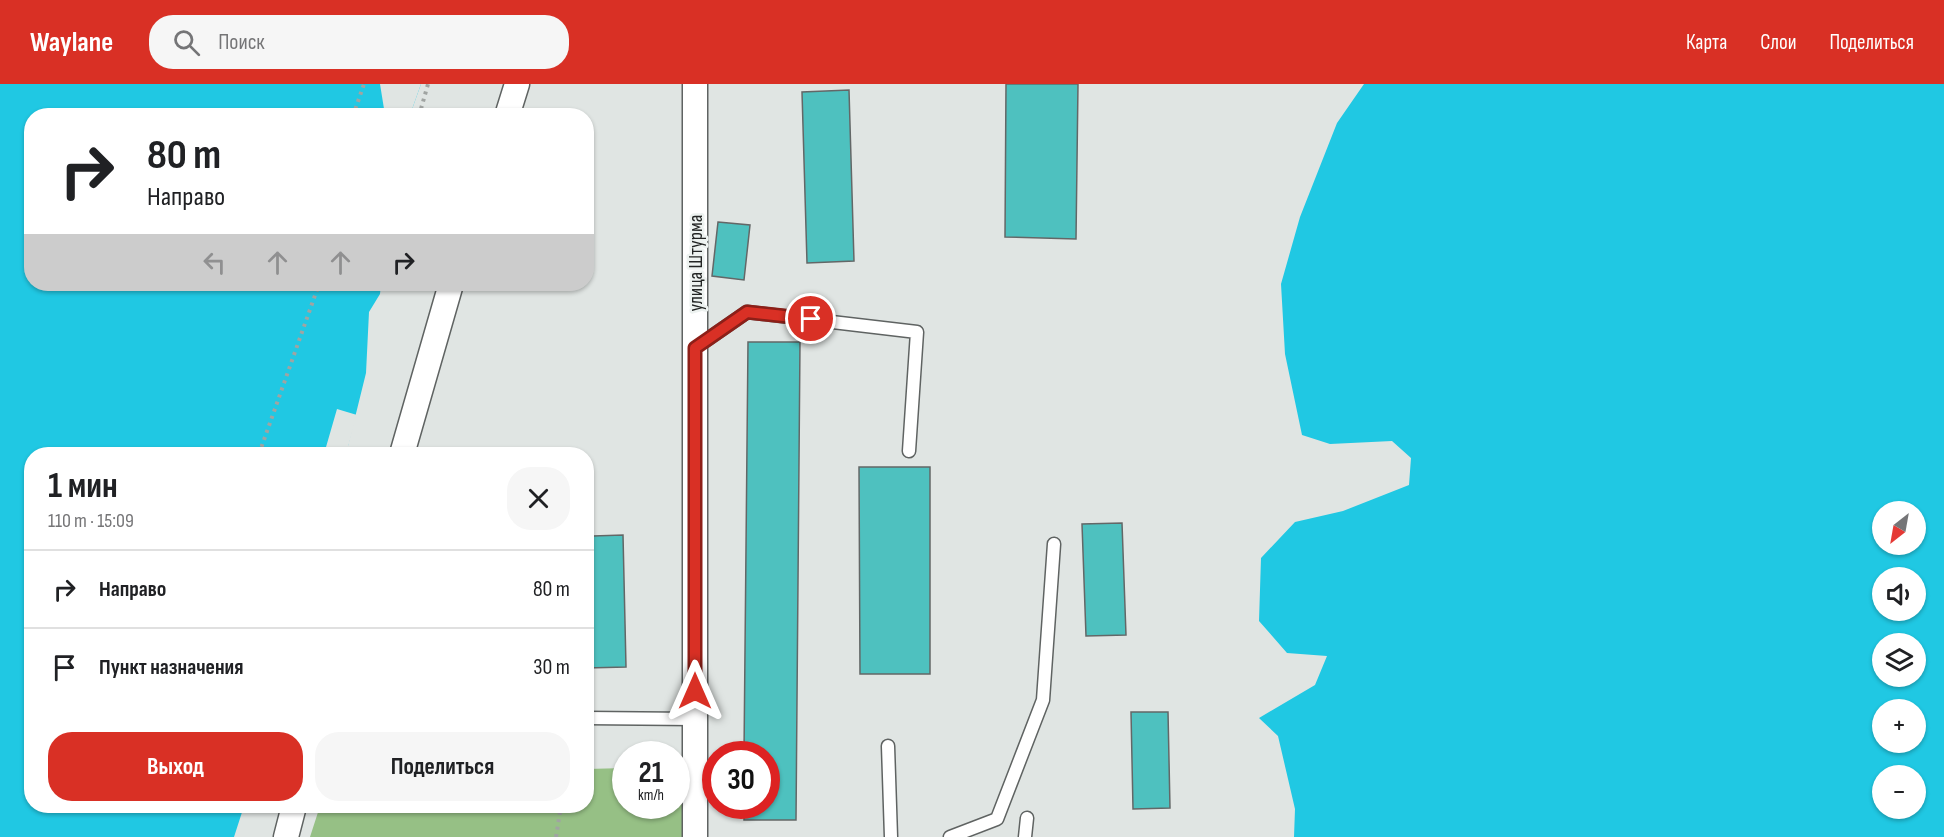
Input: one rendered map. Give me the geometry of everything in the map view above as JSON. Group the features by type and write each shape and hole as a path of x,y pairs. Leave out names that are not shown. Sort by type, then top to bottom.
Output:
{"street":[{"path":"510,108 517,84"},
{"name":"улица Штурма","path":"694,837 695,84"},
{"path":"404,447 449,291"},
{"path":"286,837 292,813"}],"lane":[{"path":"695,348 747,312 917,332 909,451"},
{"path":"950,837 997,819 1043,700 1054,544"},
{"path":"594,718 695,719"},
{"path":"888,746 891,837"},
{"path":"1025,837 1027,818"}],"path":[{"path":"356,108 364,84"},
{"path":"422,108 429,84"},
{"path":"262,447 317,291"},
{"path":"556,837 560,813"}],"green space":[{"path":"612,768 612,819 682,819 682,837 310,837 318,813 594,813 594,769"}],"water":[{"path":"0,84 421,84 412,108 24,108 24,291 380,291 369,312 366,373 348,447 24,447 24,813 242,813 234,837 0,837"},
{"path":"1364,84 1944,84 1944,837 1294,837 1295,809 1278,736 1259,718 1315,685 1327,656 1287,653 1259,621 1261,558 1295,522 1343,511 1409,485 1411,458 1392,441 1330,444 1302,435 1285,354 1281,284 1300,217 1337,123"}],"pier":[{"path":"380,84 421,84 412,108 384,108"},
{"path":"337,409 357,415 348,447 326,447"}],"building":[{"path":"1006,84 1078,84 1076,239 1005,237"},
{"path":"849,90 854,261 807,263 802,92"},
{"path":"718,222 750,225 744,280 712,276"},
{"path":"748,342 800,342 796,820 744,820 780,819 780,741 744,741"},
{"path":"859,467 930,467 930,674 860,674"},
{"path":"1122,523 1126,635 1086,636 1082,524"},
{"path":"623,535 626,667 594,668 594,536"},
{"path":"1131,712 1168,712 1170,808 1133,809"}],"route":[{"path":"695,691 695,348 747,312 811,319"}]}
